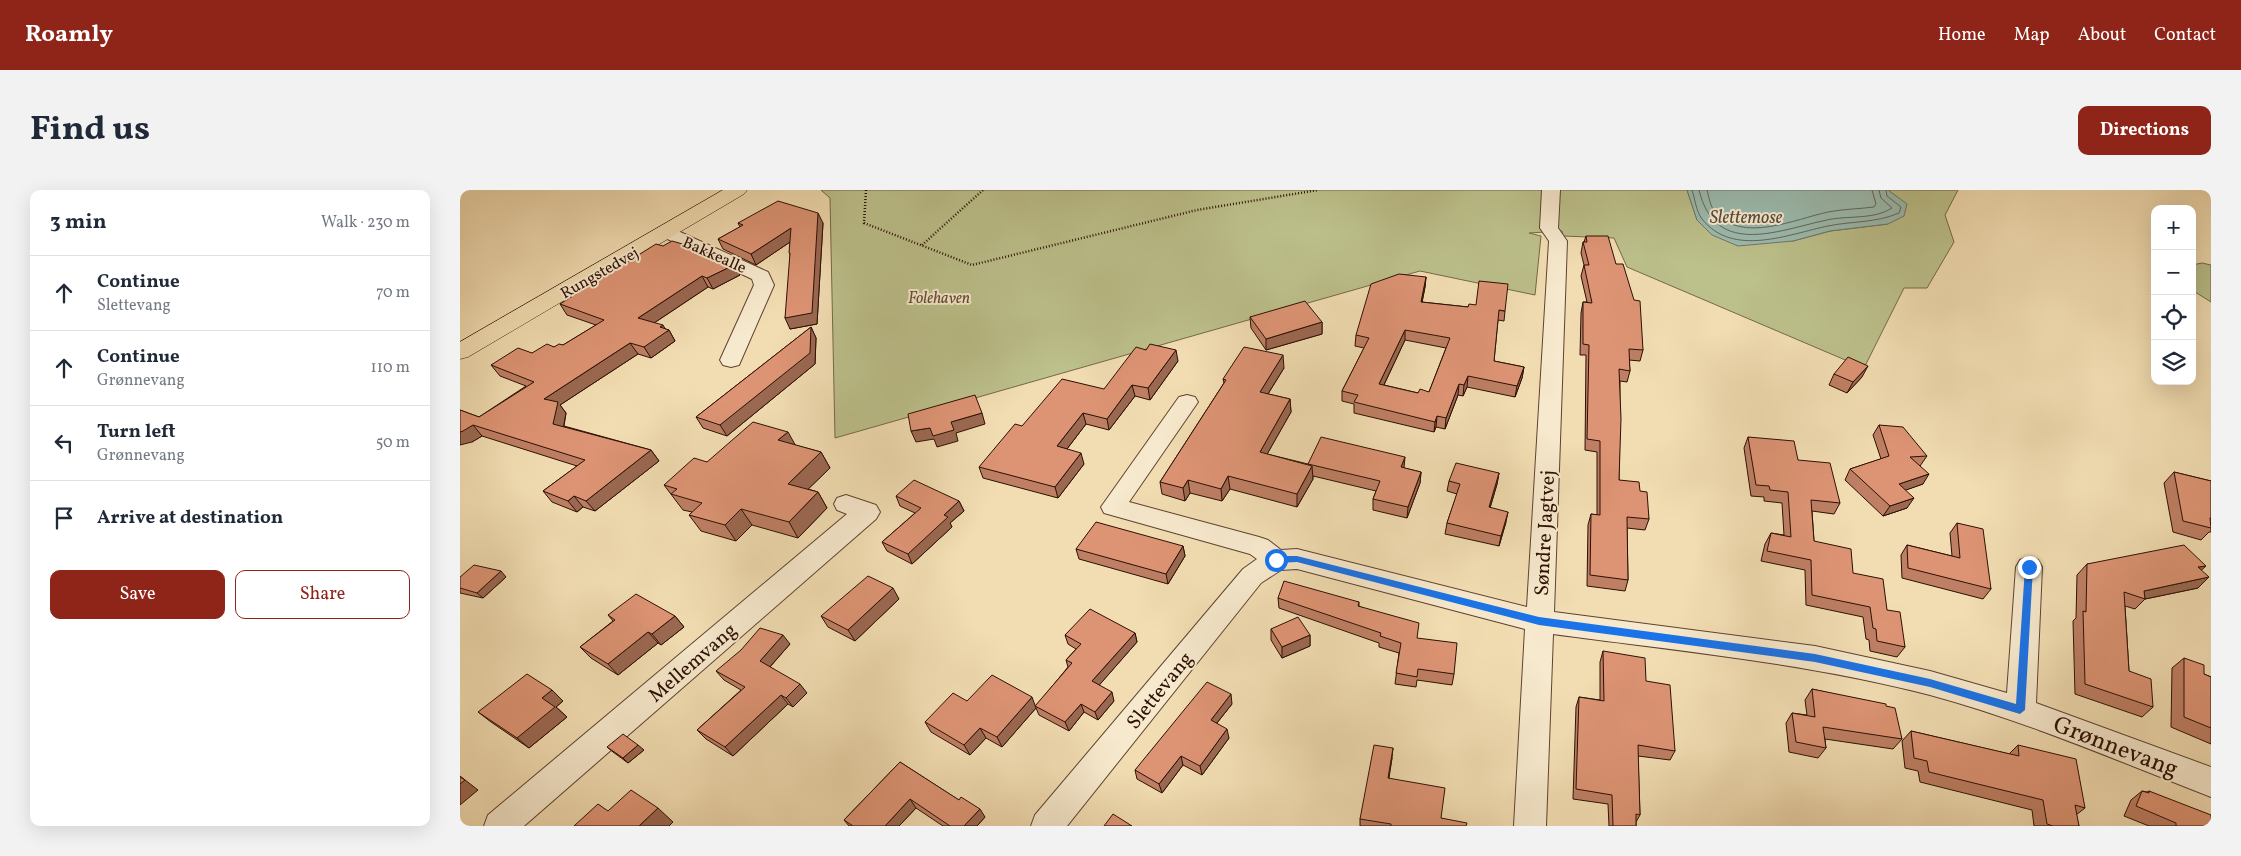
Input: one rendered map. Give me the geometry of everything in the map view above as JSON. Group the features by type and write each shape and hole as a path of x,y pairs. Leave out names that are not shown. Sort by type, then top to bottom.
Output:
{"main road":[{"name":"Rungstedvej","path":"460,352 737,190"}],"street":[{"name":"Søndre Jagtvej","path":"1530,826 1558,241 1549,228 1551,190"},
{"name":"Bakkealle","path":"667,232 762,276 764,286 731,360"},
{"path":"1187,402 1113,507 1259,547 1276,560 1297,559 1539,621"},
{"name":"Mellemvang","path":"500,826 867,512 846,504"},
{"name":"Slettevang","path":"1047,826 1252,576 1276,560"},
{"path":"2020,710 2029,567"},
{"name":"Grønnevang","path":"1539,621 1815,658 1930,683 2020,710 2211,782"}],"path":[{"path":"866,190 864,223 972,265 1197,210 1318,190"},
{"path":"922,246 983,190"}],"green space":[{"name":"Folehaven","path":"821,190 1687,190 1697,220 1793,241 1830,231 1888,224 1907,205 1888,190 1958,190 1945,215 1954,242 1927,288 1904,288 1864,368 1627,267 1614,238 1563,236 1562,231 1529,233 1541,236 1535,295 1420,271 835,438 830,198"},
{"path":"2202,263 2211,265 2211,302 2196,293 2196,264"}],"water":[{"name":"Slettemose","path":"1687,190 1888,190 1907,204 1904,216 1888,224 1830,231 1793,241 1738,246 1712,235 1697,220"}],"building":[{"path":"778,201 818,213 812,313 785,318 791,228 751,254 718,239 743,225 738,223"},
{"path":"1586,236 1608,236 1616,264 1623,264 1634,300 1640,301 1643,350 1629,349 1630,371 1619,369 1621,419 1619,480 1639,482 1640,491 1647,492 1649,519 1627,517 1628,580 1590,575 1591,514 1600,515 1600,441 1587,439 1589,345 1583,344 1583,302 1592,303 1584,265 1589,265 1583,242 1587,242"},
{"path":"672,241 700,249 734,265 707,278 702,276 638,318 663,325 660,327 669,330 644,347 630,343 544,399 558,402 553,424 651,450 586,501 574,496 568,501 543,491 585,460 473,425 460,432 460,410 479,417 534,382 491,365 518,348 532,353 547,344 554,347 559,344 563,345 604,320 560,304 656,244 663,246"},
{"path":"1399,274 1426,277 1421,302 1468,307 1469,304 1476,305 1479,281 1508,284 1505,311 1499,310 1494,361 1524,367 1517,386 1468,376 1464,385 1459,384 1446,418 1437,416 1435,422 1354,402 1358,395 1342,391 1369,338 1356,335 1371,284","holes":["1405,330 1450,338 1429,392 1420,389 1418,393 1379,384"]},
{"path":"1305,301 1322,322 1266,339 1250,317"},
{"path":"811,327 810,353 720,425 696,417"},
{"path":"1150,344 1176,350 1148,388 1132,385 1107,419 1083,413 1057,446 1081,453 1055,487 979,467 1015,424 1022,426 1062,379 1104,389 1136,347 1146,350"},
{"path":"1244,347 1283,355 1260,392 1290,399 1260,452 1312,466 1297,494 1228,476 1221,489 1188,480 1183,488 1160,482 1226,380 1223,379"},
{"path":"1848,357 1868,366 1853,382 1834,374"},
{"path":"975,395 982,413 951,422 954,430 933,436 930,428 911,431 908,414"},
{"path":"753,422 788,432 778,440 821,452 788,484 818,492 789,522 741,509 725,525 689,515 702,503 671,494 677,489 664,485 694,458 707,462"},
{"path":"1879,425 1903,427 1927,456 1910,457 1929,474 1899,484 1914,498 1890,506 1850,469 1889,456"},
{"path":"1321,437 1405,457 1401,467 1421,472 1408,507 1373,499 1380,481 1308,464"},
{"path":"1748,437 1794,441 1798,460 1830,463 1840,503 1811,500 1814,541 1851,549 1853,573 1883,579 1887,610 1900,612 1905,647 1877,641 1870,607 1812,595 1811,560 1767,551 1771,533 1791,537 1788,492 1770,490 1769,486 1756,485"},
{"path":"1456,463 1499,473 1489,507 1508,512 1501,536 1447,523 1460,484 1449,481"},
{"path":"2174,472 2211,481 2211,528 2183,521"},
{"path":"914,480 959,501 944,515 948,517 908,554 882,542 921,508 896,496"},
{"path":"1096,522 1183,546 1166,574 1076,549"},
{"path":"1957,523 1983,529 1991,589 1908,568 1907,545 1960,558"},
{"path":"2184,545 2206,566 2198,567 2209,577 2144,591 2145,599 2124,592 2129,671 2151,679 2153,707 2085,684 2083,611 2086,612 2087,564"},
{"path":"474,565 501,571 477,593 460,588 460,577"},
{"path":"868,576 893,588 848,630 821,616"},
{"path":"1284,581 1359,602 1358,606 1419,623 1417,638 1457,643 1454,674 1418,669 1417,677 1396,673 1401,643 1380,636 1381,633 1278,598"},
{"path":"636,594 675,616 652,634 648,632 608,664 580,647 615,620 608,615"},
{"path":"1090,609 1135,633 1092,681 1112,692 1095,712 1081,704 1065,722 1035,706 1072,663 1066,660 1081,644 1065,635"},
{"path":"1298,617 1310,635 1282,647 1271,629"},
{"path":"760,628 783,635 760,661 800,684 786,698 781,695 725,747 697,730 745,687 716,671 741,650"},
{"path":"1603,651 1645,658 1646,681 1670,685 1675,751 1638,745 1640,815 1636,814 1636,826 1613,826 1612,795 1576,789 1579,697 1604,701"},
{"path":"2184,658 2204,665 2204,674 2211,677 2211,728 2184,717"},
{"path":"527,674 552,690 542,698 555,707 517,738 478,712"},
{"path":"992,675 1032,697 997,737 980,728 964,745 925,722 953,693 967,701"},
{"path":"1207,682 1231,694 1211,720 1227,729 1200,766 1181,756 1159,784 1135,770"},
{"path":"1812,689 1886,704 1886,706 1895,708 1902,739 1823,727 1826,748 1796,742 1792,713 1815,717"},
{"path":"1911,731 2019,756 2018,745 2076,759 2085,808 2075,805 2079,826 2053,826 2047,824 2043,800 1929,772 1927,761 1914,758"},
{"path":"623,734 638,745 623,758 607,747"},
{"path":"1374,745 1393,748 1388,778 1445,788 1441,818 1467,823 1466,826 1391,826 1391,824 1360,819"},
{"path":"900,762 959,800 961,797 980,809 964,826 950,826 910,799 885,826 853,826 844,820"},
{"path":"460,777 465,780 460,784"},
{"path":"631,790 658,808 639,826 574,826 598,804 608,811"},
{"path":"2142,791 2149,793 2149,791 2211,815 2211,826 2176,826 2176,823 2136,806"},
{"path":"1113,814 1132,826 1104,826"}],"route":[{"path":"1276,560 1297,559 1539,621 1815,658 1930,683 2020,710 2029,567"}]}
